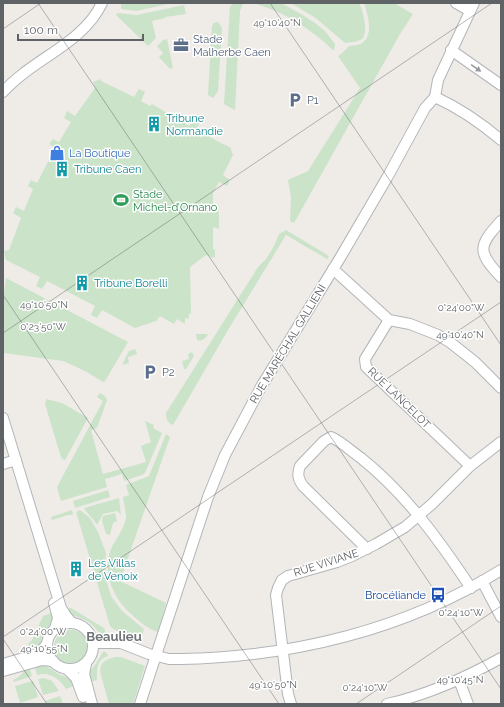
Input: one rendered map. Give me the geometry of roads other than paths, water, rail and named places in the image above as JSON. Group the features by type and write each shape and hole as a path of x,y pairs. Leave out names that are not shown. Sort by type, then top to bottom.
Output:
{"street":[{"path":"3,84 22,67 75,31 95,3"},
{"path":"3,92 19,77 78,35 90,23 98,12 102,3"},
{"path":"456,3 472,7"},
{"name":"RUE MARÉCHAL GALLIENI","path":"140,704 208,497 225,455 261,387 333,270 388,176 425,108 435,97 438,80 472,7"},
{"path":"451,50 501,85"},
{"path":"435,97 449,103 469,116 501,140"},
{"path":"501,221 487,236 484,243 484,252 490,265 501,277"},
{"path":"333,270 389,320 410,324 438,335 451,343 475,362 501,388"},
{"name":"RUE LANCELOT","path":"389,320 365,359 366,366 470,466"},
{"path":"3,418 10,462 61,608 72,623"},
{"path":"3,435 58,618 55,629 47,644 41,651 34,655 3,664"},
{"path":"366,549 303,486 298,477 300,466 324,441 331,437 341,442 379,474 406,500 443,546 471,588"},
{"name":"RUE VIVIANE","path":"291,704 288,694 276,595 282,580 295,573 337,562 392,535 419,516 470,466 501,442"},
{"path":"93,643 121,643 156,656 170,659 251,655 283,650 316,644 402,619 471,588 501,570"},
{"path":"482,581 501,617"},
{"path":"55,629 61,625 72,623 77,624 86,630 92,638 92,655 86,664 84,674 92,704"},
{"path":"47,644 49,656 57,666 68,670 76,678 86,704"},
{"path":"387,704 402,702 459,680 501,658"},
{"path":"3,671 42,660 53,661"},
{"path":"68,670 86,664"},
{"path":"459,680 468,704"}],"place":[{"name":"Stade Malherbe Caen","path":"181,45"},
{"name":"P1","path":"295,100"},
{"name":"Tribune Normandie","path":"154,124"},
{"name":"La Boutique","path":"57,153"},
{"name":"Tribune Caen","path":"62,169"},
{"name":"Stade Michel-d’Ornano","path":"121,200"},
{"name":"Tribune Borelli","path":"82,283"},
{"name":"P2","path":"150,372"},
{"name":"Les Villas de Venoix","path":"76,569"},
{"name":"Brocéliande","path":"438,595"}],"district":[{"name":"Beaulieu","path":"114,636"}]}
